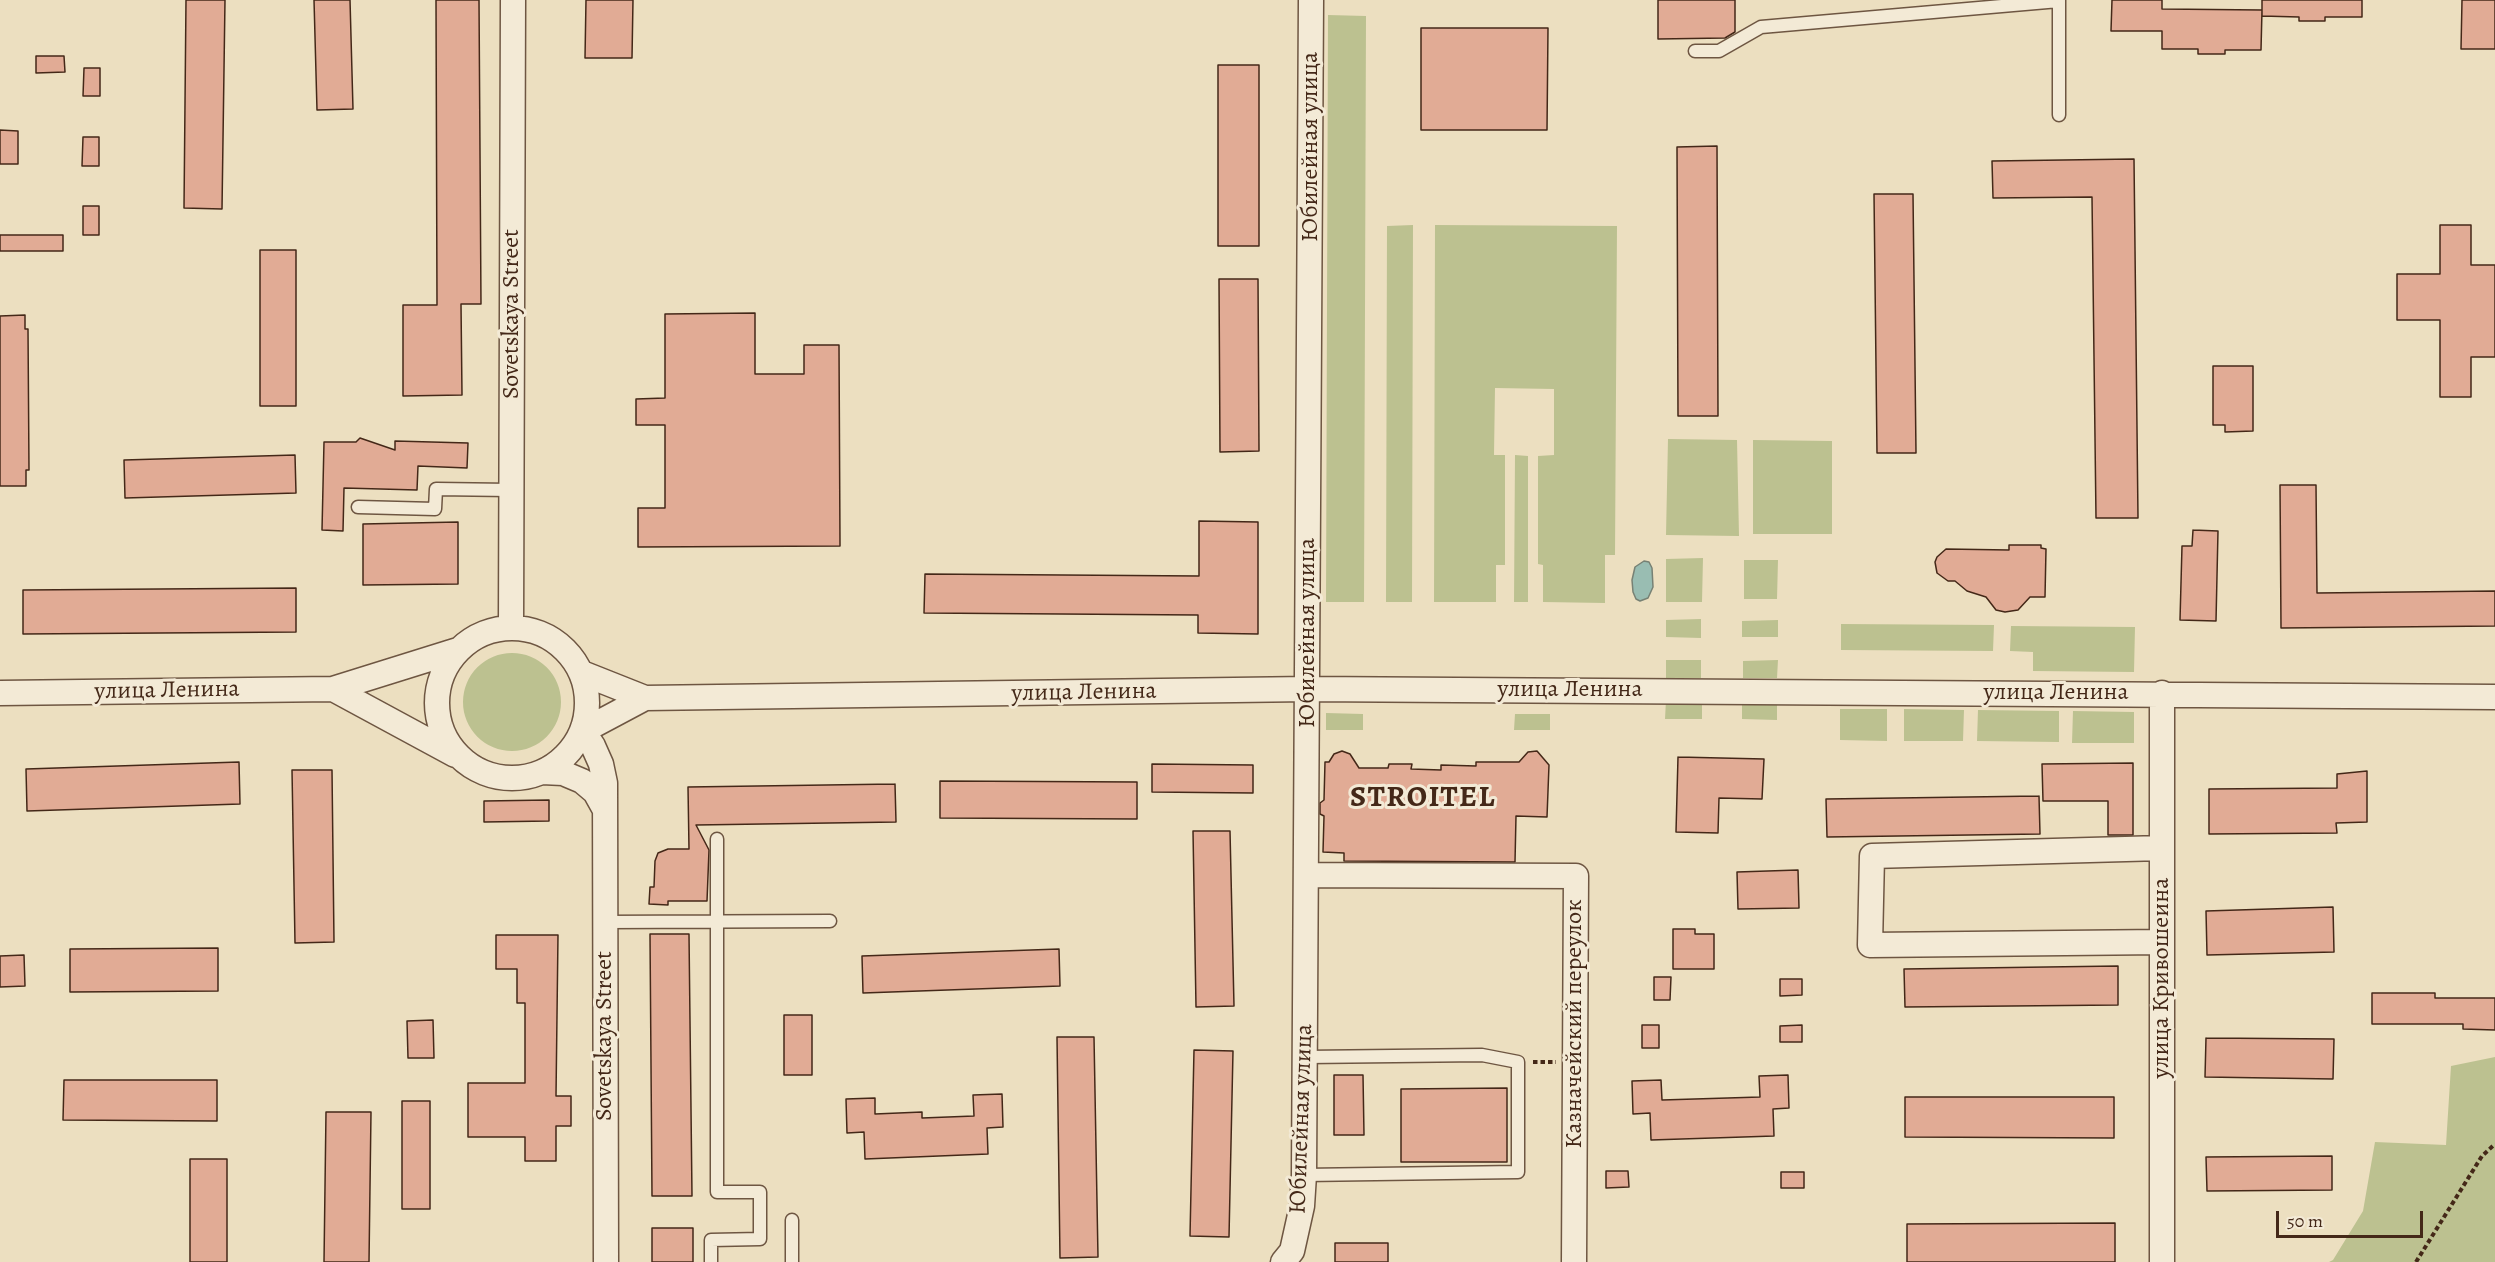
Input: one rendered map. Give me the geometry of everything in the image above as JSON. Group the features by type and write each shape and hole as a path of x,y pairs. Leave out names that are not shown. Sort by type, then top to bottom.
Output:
{"street":[{"name":"Sovetskaya Street","path":"511,627 513,0"},
{"name":"Юбилейная улица","path":"1283,1262 1292,1251 1302,1206 1304,1175 1311,0"},
{"path":"333,689 458,650 482,634 511,627 540,632 565,648 582,673 588,701 583,731 567,756 542,772"},
{"path":"458,650 442,675 436,704 442,732 458,757"},
{"path":"582,673 645,698"},
{"name":"улица Ленина","path":"0,693 333,689"},
{"path":"333,689 483,773 513,779 542,772 563,773 582,781 595,792 605,810"},
{"name":"улица Ленина","path":"645,698 1308,689 2495,697"},
{"name":"улица Кривошеина","path":"2162,693 2162,1262"},
{"path":"583,731 645,698"},
{"name":"Sovetskaya Street","path":"583,731 601,764 605,783 606,1262"},
{"path":"2162,848 1872,856 1870,945 2162,942"},
{"name":"Казначейский переулок","path":"1307,875 1576,876 1574,1262"}],"lane":[{"path":"1695,51 1719,51 1761,27 2059,1 2059,115"},
{"path":"358,507 435,509 436,489 511,490"},
{"path":"711,1262 711,1240 760,1239 760,1192 717,1192 717,839"},
{"path":"605,922 830,921"},
{"path":"1304,1175 1518,1172 1518,1062 1482,1055 1306,1057"},
{"path":"792,1220 792,1262"}],"path":[{"path":"1518,1062 1575,1062"},
{"path":"2416,1262 2482,1156 2495,1144"}],"green space":[{"path":"1328,15 1366,16 1364,602 1326,602"},
{"path":"1413,225 1412,602 1386,602 1387,226"},
{"path":"1435,225 1617,226 1615,555 1605,555 1605,603 1543,602 1543,565 1538,564 1538,456 1554,455 1554,389 1495,388 1494,455 1505,455 1505,565 1496,565 1496,602 1434,602"},
{"path":"1668,439 1737,440 1739,536 1666,535"},
{"path":"1753,440 1832,441 1832,534 1753,534"},
{"path":"1515,455 1528,456 1528,602 1514,602"},
{"path":"1703,558 1702,602 1666,602 1666,559"},
{"path":"1744,560 1778,560 1777,599 1744,599"},
{"path":"1701,619 1701,638 1666,637 1666,620"},
{"path":"1778,620 1778,637 1742,637 1742,621"},
{"path":"1841,624 1994,625 1993,651 1841,650"},
{"path":"2011,626 2135,627 2134,672 2033,671 2033,652 2010,651"},
{"path":"512,653 531,657 546,668 557,683 561,702 557,721 546,736 531,747 512,751 493,747 478,736 467,721 463,702 467,683 478,668 493,657"},
{"path":"1666,660 1701,660 1701,678 1666,678"},
{"path":"1778,660 1777,678 1743,678 1743,661"},
{"path":"1666,700 1702,700 1702,719 1665,719"},
{"path":"1742,700 1777,700 1777,720 1742,719"},
{"path":"1840,709 1887,709 1887,741 1840,740"},
{"path":"1904,709 1964,710 1963,741 1904,741"},
{"path":"1978,710 2059,711 2059,742 1977,741"},
{"path":"2073,711 2134,712 2134,743 2072,743"},
{"path":"1326,713 1363,714 1363,730 1326,730"},
{"path":"1515,714 1550,714 1550,730 1514,730"},
{"path":"2495,1057 2495,1262 2329,1262 2333,1260 2363,1211 2375,1142 2446,1145 2451,1066"}],"water":[{"path":"1644,561 1649,562 1652,568 1653,587 1648,598 1640,601 1636,599 1633,592 1632,580 1635,567"}],"building":[{"path":"186,0 225,0 222,209 184,208"},
{"path":"314,0 350,0 353,109 317,110"},
{"path":"436,0 479,0 481,304 461,304 462,395 403,396 403,305 437,305"},
{"path":"586,0 633,0 632,58 585,58"},
{"path":"1658,0 1735,0 1735,32 1725,38 1658,39"},
{"path":"2112,0 2162,0 2162,9 2262,10 2261,50 2225,50 2225,54 2198,54 2198,49 2162,49 2162,31 2111,31"},
{"path":"2262,0 2362,0 2362,17 2325,17 2325,21 2299,21 2299,17 2262,16"},
{"path":"2462,0 2495,0 2495,49 2461,49"},
{"path":"1421,28 1548,28 1547,130 1421,130"},
{"path":"36,56 64,56 65,72 36,73"},
{"path":"1218,65 1259,65 1259,246 1218,246"},
{"path":"84,68 100,68 100,96 83,96"},
{"path":"0,130 18,131 18,164 0,164"},
{"path":"83,137 99,137 99,166 82,166"},
{"path":"1717,146 1718,416 1678,416 1677,147"},
{"path":"2134,159 2138,518 2096,518 2092,197 1993,198 1992,161"},
{"path":"1874,194 1913,194 1916,453 1877,453"},
{"path":"83,206 99,206 99,235 83,235"},
{"path":"2440,225 2471,225 2471,265 2495,265 2495,357 2471,357 2471,397 2440,397 2440,320 2397,320 2397,274 2440,274"},
{"path":"0,235 63,235 63,251 0,251"},
{"path":"260,250 296,250 296,406 260,406"},
{"path":"1219,279 1258,279 1259,451 1220,452"},
{"path":"755,313 755,374 804,374 804,345 839,345 840,546 638,547 638,508 665,508 665,425 636,425 636,399 665,398 665,314"},
{"path":"25,315 25,329 28,329 29,470 26,470 26,486 0,486 0,316"},
{"path":"2213,366 2253,366 2253,431 2225,432 2225,425 2213,425"},
{"path":"360,438 395,450 395,441 468,443 467,468 418,466 417,490 344,488 343,531 322,530 324,442 356,442"},
{"path":"295,455 296,493 125,498 124,460"},
{"path":"2280,485 2316,485 2317,593 2495,591 2495,626 2281,628"},
{"path":"1199,521 1258,522 1258,634 1198,633 1198,615 924,613 925,574 1199,576"},
{"path":"458,522 458,584 363,585 363,524"},
{"path":"2193,530 2218,531 2216,621 2180,620 2182,546 2192,546"},
{"path":"2009,545 2041,545 2041,548 2046,549 2045,597 2030,597 2018,610 2005,612 1996,610 1986,597 1967,591 1955,581 1948,581 1937,573 1935,562 1946,549 2009,550"},
{"path":"296,588 296,632 23,634 23,590"},
{"path":"1342,751 1350,754 1359,768 1388,768 1389,764 1412,764 1411,769 1441,770 1441,765 1476,766 1476,762 1519,762 1528,752 1537,751 1549,765 1547,817 1516,816 1515,862 1344,861 1344,853 1323,852 1324,816 1320,814 1320,803 1324,800 1325,762 1329,762 1334,754"},
{"path":"1678,757 1764,759 1762,799 1719,798 1718,833 1676,832"},
{"path":"239,762 240,804 27,811 26,769"},
{"path":"2133,763 2133,835 2108,835 2108,801 2043,801 2042,764"},
{"path":"1152,764 1253,765 1253,793 1152,792"},
{"path":"292,770 332,770 334,942 295,943"},
{"path":"2367,771 2367,822 2336,823 2337,833 2209,834 2209,789 2337,788 2337,774"},
{"path":"940,781 1137,782 1137,819 940,818"},
{"path":"895,784 896,822 696,825 709,850 707,901 668,901 668,905 649,904 650,887 654,887 655,861 658,853 668,849 689,849 688,787"},
{"path":"2039,796 2040,834 1827,837 1826,799"},
{"path":"549,800 549,821 484,822 484,801"},
{"path":"1193,831 1230,831 1234,1006 1196,1007"},
{"path":"1798,870 1799,908 1738,909 1737,872"},
{"path":"2333,907 2334,952 2207,955 2206,911"},
{"path":"1673,929 1695,929 1695,934 1714,934 1714,969 1673,969"},
{"path":"650,934 689,934 692,1196 652,1196"},
{"path":"496,935 558,935 556,1096 571,1096 571,1126 556,1126 556,1161 525,1161 525,1137 468,1137 468,1083 525,1083 525,1003 517,1003 517,969 496,969"},
{"path":"218,948 218,991 70,992 70,949"},
{"path":"1059,949 1060,986 863,993 862,956"},
{"path":"24,955 25,986 0,987 0,956"},
{"path":"2118,966 2118,1005 1905,1007 1904,969"},
{"path":"1654,977 1671,977 1670,1000 1654,1000"},
{"path":"1780,979 1802,979 1802,995 1780,996"},
{"path":"2372,993 2435,993 2435,998 2495,998 2495,1030 2463,1029 2463,1024 2372,1024"},
{"path":"784,1015 812,1015 812,1075 784,1075"},
{"path":"433,1020 434,1058 408,1058 407,1021"},
{"path":"1642,1025 1659,1025 1659,1048 1642,1048"},
{"path":"1802,1025 1802,1042 1780,1042 1780,1026"},
{"path":"1057,1037 1094,1037 1098,1257 1060,1258"},
{"path":"2206,1038 2334,1039 2333,1079 2205,1077"},
{"path":"1194,1050 1233,1051 1229,1237 1190,1236"},
{"path":"1334,1075 1363,1075 1364,1135 1334,1135"},
{"path":"1788,1075 1789,1108 1773,1109 1774,1136 1651,1140 1650,1113 1633,1114 1632,1081 1661,1080 1662,1100 1760,1097 1759,1076"},
{"path":"64,1080 217,1080 217,1121 63,1120"},
{"path":"1507,1088 1507,1162 1401,1162 1401,1089"},
{"path":"1002,1094 1003,1127 987,1128 988,1154 865,1159 864,1132 847,1133 846,1099 875,1098 875,1114 922,1112 922,1118 974,1116 973,1095"},
{"path":"1905,1097 2114,1097 2114,1138 1905,1137"},
{"path":"402,1101 430,1101 430,1209 402,1209"},
{"path":"326,1112 371,1112 369,1262 324,1262"},
{"path":"2332,1156 2332,1190 2207,1191 2206,1157"},
{"path":"190,1159 227,1159 227,1262 190,1262"},
{"path":"1606,1171 1628,1171 1629,1187 1606,1188"},
{"path":"1781,1172 1804,1172 1804,1188 1781,1188"},
{"path":"2115,1223 2115,1262 1907,1262 1907,1224"},
{"path":"652,1228 693,1228 693,1262 652,1262"},
{"path":"1335,1243 1388,1243 1388,1262 1335,1262"}],"district":[{"name":"STROITEL","path":"1423,799"}]}
